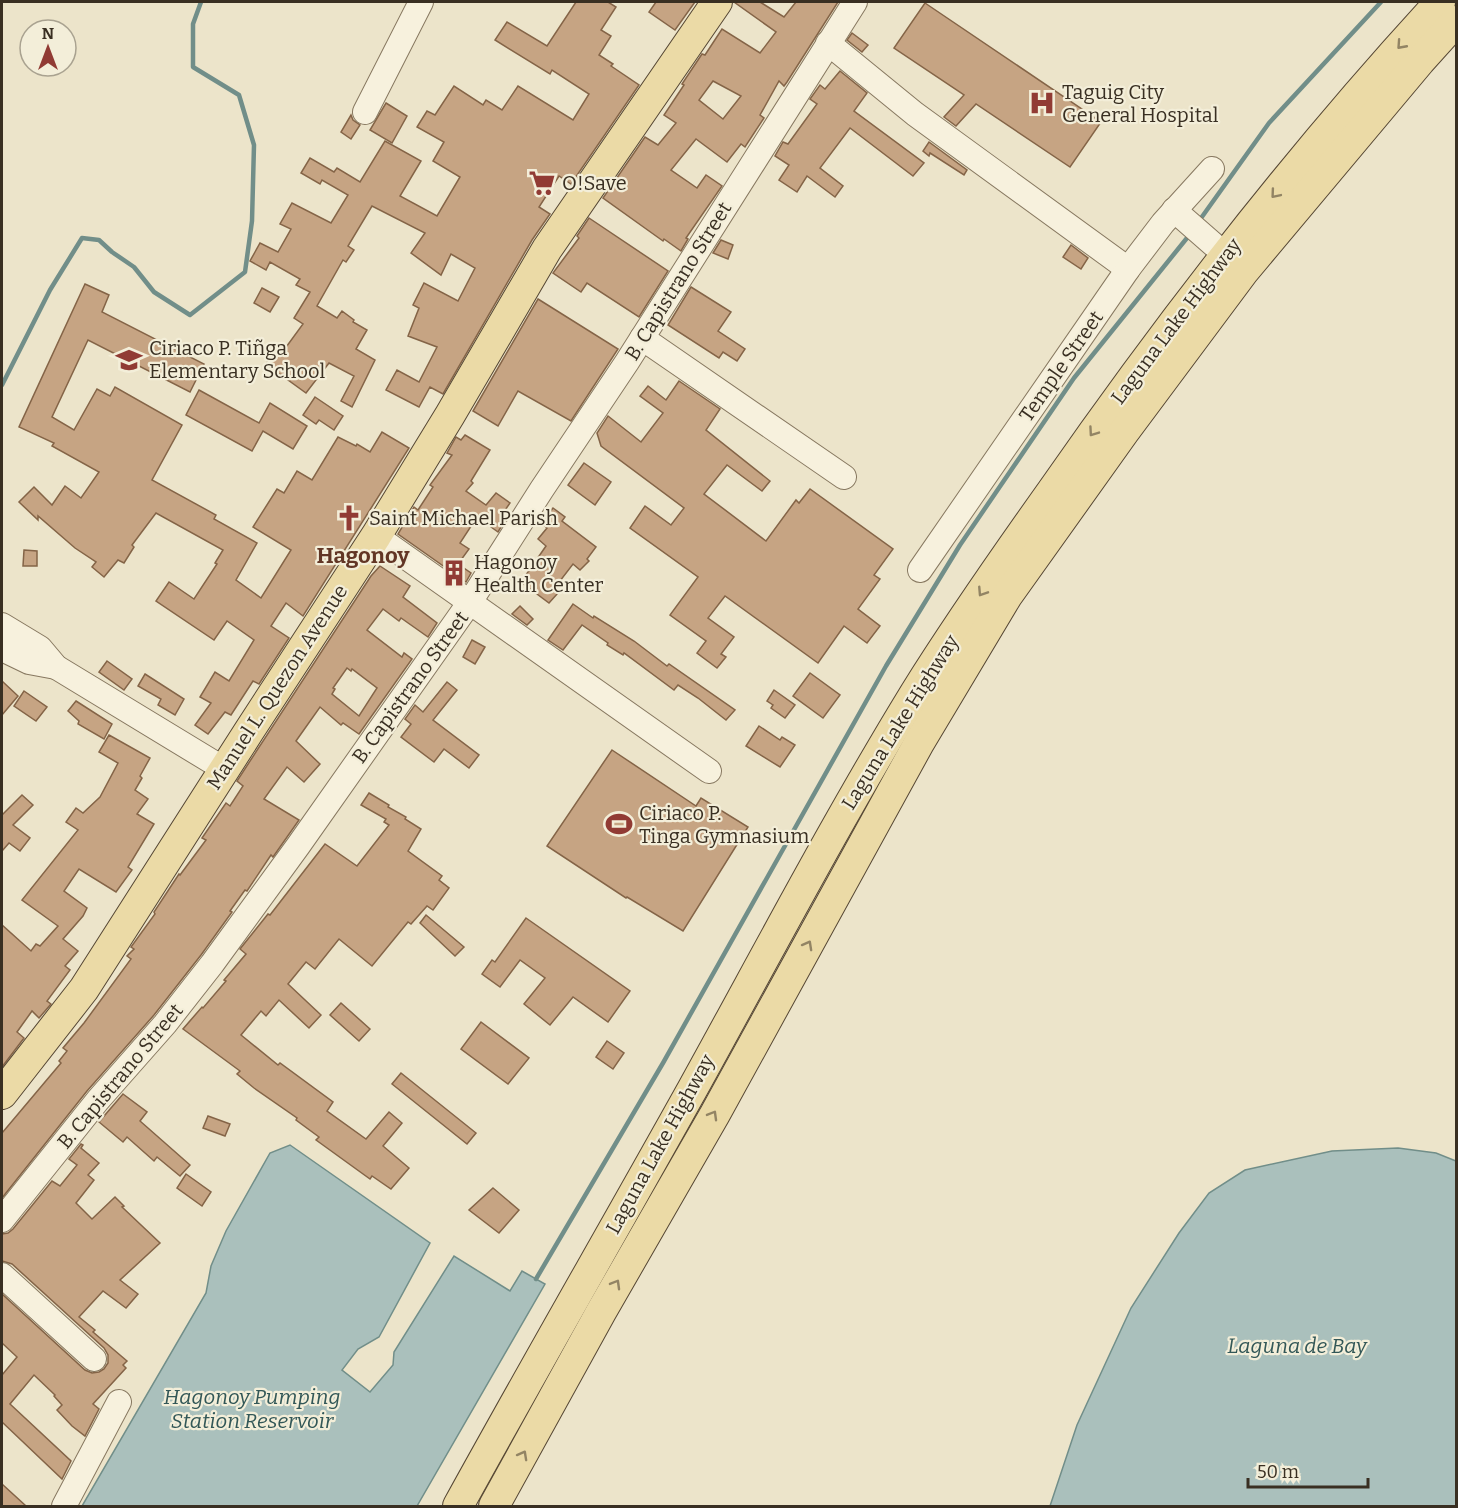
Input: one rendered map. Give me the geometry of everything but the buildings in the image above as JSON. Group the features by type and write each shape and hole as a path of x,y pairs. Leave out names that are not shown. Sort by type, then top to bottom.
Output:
{"main road":[{"name":"Manuel L. Quezon Avenue","path":"2,1094 84,989 224,768 376,536 547,249 717,2"},
{"name":"Laguna Lake Highway","path":"458,1506 832,833 916,693 988,583 1099,424 1225,254 1396,50 1440,2"},
{"name":"Laguna Lake Highway","path":"494,1506 601,1312 715,1114 919,743 1007,596 1124,432 1225,254 1420,61 1456,21"}],"street":[{"path":"364,112 421,2"},
{"name":"B. Capistrano Street","path":"2,1220 98,1100 165,1024 225,946 470,603 642,338 855,2"},
{"path":"828,43 932,127 1128,269"},
{"name":"Temple Street","path":"920,570 1128,269 1178,214 1212,169"},
{"path":"1178,214 1225,254"},
{"path":"642,338 844,477"},
{"path":"376,536 709,771"},
{"path":"2,625 40,648 56,667 224,768"},
{"path":"2,649 29,662 56,667"},
{"path":"2,1275 94,1359"},
{"path":"64,1506 119,1402"}],"water":[{"name":"Hagonoy Pumping Station Reservoir","path":"290,1145 430,1243 379,1337 358,1349 342,1370 370,1392 393,1365 394,1352 454,1256 510,1291 522,1271 545,1284 417,1506 82,1506 206,1293 211,1266 226,1231 270,1153"},
{"name":"Laguna de Bay","path":"1398,1148 1436,1153 1456,1161 1456,1506 1050,1506 1077,1425 1131,1308 1179,1233 1209,1193 1245,1170 1332,1151"}],"waterway":[{"path":"2,385 50,290 82,238 99,240 134,267 154,292 190,315 245,272 252,221 254,145 239,95 193,67 193,24 201,2"},
{"path":"1199,221 1269,123 1381,2"},
{"path":"536,1279 663,1063 886,666 960,545 1074,378 1191,233"}],"place":[{"name":"Taguig City General Hospital","path":"1042,103"},
{"name":"O!Save","path":"542,183"},
{"name":"Ciriaco P. Tiñga Elementary School","path":"129,360"},
{"name":"Saint Michael Parish","path":"349,518"},
{"name":"Hagonoy Health Center","path":"454,573"},
{"name":"Ciriaco P. Tinga Gymnasium","path":"619,824"}],"district":[{"name":"Hagonoy","path":"363,555"}]}
